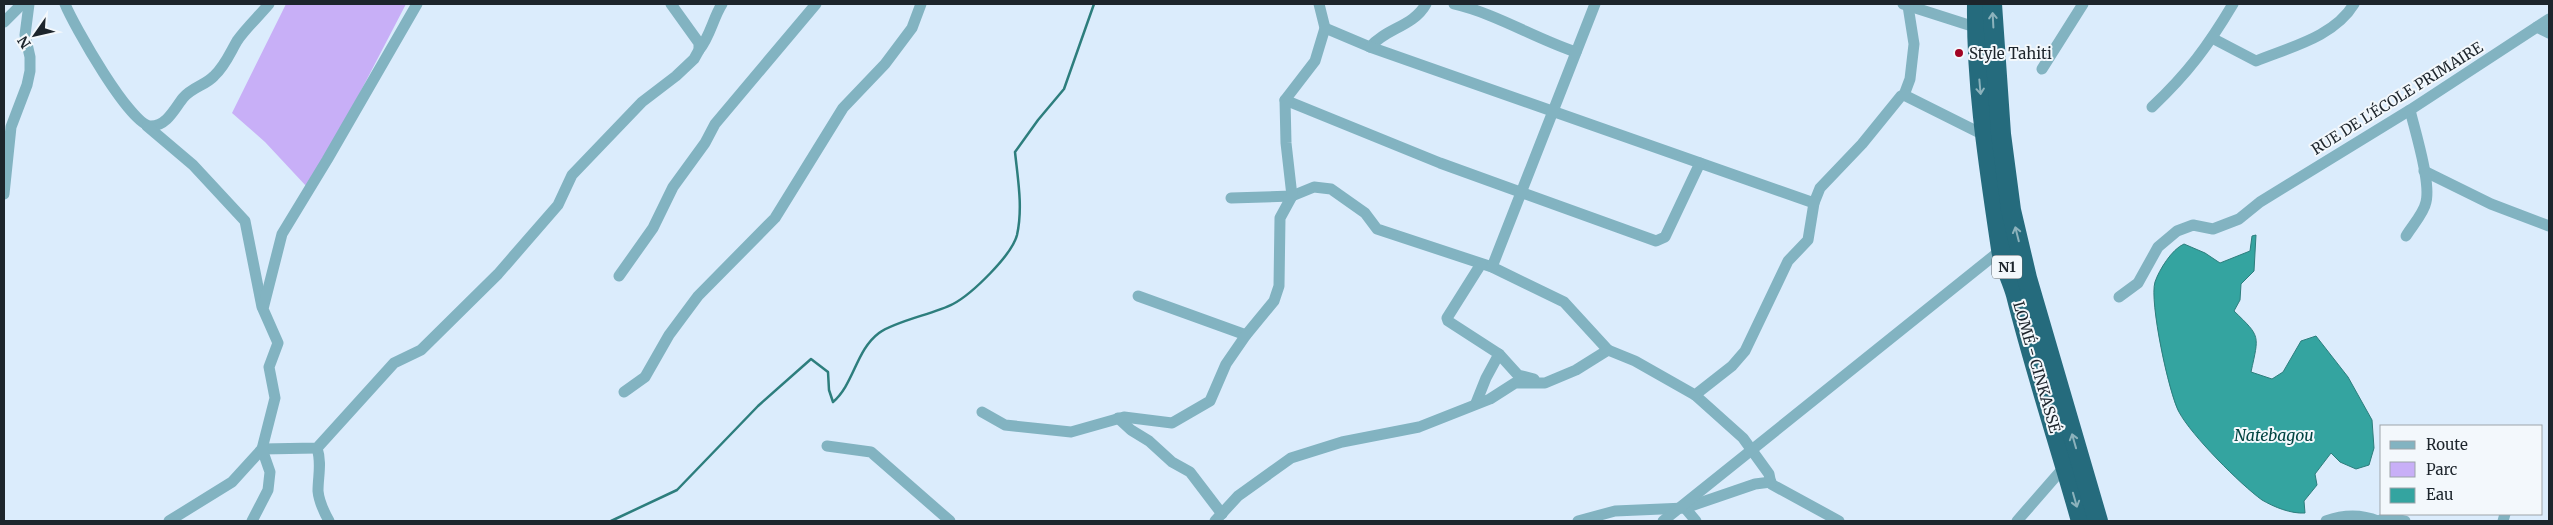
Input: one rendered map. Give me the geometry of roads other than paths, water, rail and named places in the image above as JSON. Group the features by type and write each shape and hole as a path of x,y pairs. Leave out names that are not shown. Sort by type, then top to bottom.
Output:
{"highway":[{"name":"LOMÉ - CINKASSÉ","path":"1978,4 1984,136 2001,250 2012,279 2029,349 2081,521"},
{"name":"LOMÉ - CINKASSÉ","path":"1992,4 2000,116 2011,210 2027,278 2098,521"}],"street":[{"path":"4,22 22,4"},
{"path":"4,194 11,127 27,85 30,71 30,57 25,35 29,4"},
{"path":"65,4 97,64 133,114 193,165 245,221 263,309 278,343 269,367 275,398 262,449 232,482 169,521"},
{"path":"147,126 160,124 172,115 184,97 214,78 238,41 269,4"},
{"path":"263,309 282,234 417,4"},
{"path":"671,4 695,35 700,50"},
{"path":"262,449 317,448 394,363 421,350 498,274 558,205 572,175 642,102 676,76 700,50 706,42 713,19 722,4"},
{"path":"619,276 653,228 673,187 705,143 715,124 816,4"},
{"path":"624,392 645,377 668,335 698,296 775,218 843,108 885,64 912,28 922,4"},
{"path":"1298,194 1290,182 1285,100 1315,61 1324,28 1319,4"},
{"path":"1370,47 1378,38 1412,22 1426,4"},
{"path":"1454,4 1481,10 1544,42 1576,52"},
{"path":"1545,382 1518,375 1499,354 1449,322 1447,318 1487,266 1522,193 1594,4"},
{"path":"2042,69 2083,4"},
{"path":"2152,107 2184,77 2212,38 2233,4"},
{"path":"2212,38 2256,61 2321,35 2350,11 2354,4"},
{"path":"1905,5 1978,28"},
{"path":"1695,395 1732,366 1745,352 1788,261 1808,240 1814,203 1820,188 1904,95 1910,79 1914,44 1905,5"},
{"name":"RUE DE L'ÉCOLE PRIMAIRE","path":"2119,297 2138,283 2158,248 2177,231 2193,225 2213,229 2239,219 2260,202 2410,110 2549,19"},
{"path":"2537,27 2549,34"},
{"path":"1324,28 1370,47 1814,203"},
{"path":"1904,95 1984,136"},
{"path":"1285,100 1302,108 1339,120 1358,132 1522,193 1659,241 1665,237 1700,163"},
{"path":"2406,236 2426,202 2424,171 2410,110"},
{"path":"2424,171 2491,204 2549,226"},
{"path":"1231,198 1298,194 1314,187 1331,190 1365,213 1377,229 1487,266 1564,302 1608,350 1635,361 1695,395 1733,428 1769,474 1771,482"},
{"path":"982,412 1005,425 1072,432 1124,417 1172,423 1199,409 1210,401 1226,364 1246,335 1274,301 1279,286 1280,218 1298,194"},
{"path":"1664,521 2001,250"},
{"path":"1138,296 1246,335"},
{"path":"1118,418 1131,430 1150,441 1172,462 1190,472 1218,517 1238,496 1291,458 1342,442 1419,427 1490,399 1514,383 1545,382 1584,366 1608,350"},
{"path":"1476,403 1499,354"},
{"path":"826,446 871,452 950,521"},
{"path":"317,448 321,459 318,493 322,508 329,521"},
{"path":"252,521 268,490 270,472 262,449"},
{"path":"2017,521 2065,466"},
{"path":"1578,521 1615,511 1682,508 1755,484 1771,482 1805,504 1839,521"},
{"path":"1682,508 1696,521"},
{"path":"2326,521 2339,516 2368,517 2378,521 2387,517 2405,521"}],"water":[{"name":"Natebagou","path":"2256,235 2254,271 2241,284 2240,300 2234,311 2249,326 2256,337 2256,351 2251,372 2272,379 2283,372 2301,341 2316,336 2348,377 2372,420 2374,448 2369,465 2356,469 2340,462 2331,453 2315,474 2317,485 2304,501 2305,513 2283,510 2262,500 2230,472 2185,422 2179,412 2170,387 2157,327 2155,282 2163,266 2175,250 2184,244 2205,253 2220,263 2250,251 2252,236"}],"waterway":[{"path":"611,521 677,490 758,406 811,359 828,372 829,390 833,402 846,386 865,348 879,333 895,325 953,304 970,292 1000,263 1014,243 1019,225 1019,183 1015,152 1064,89 1094,4"}],"place":[{"name":"Style Tahiti","path":"1959,53"}]}
